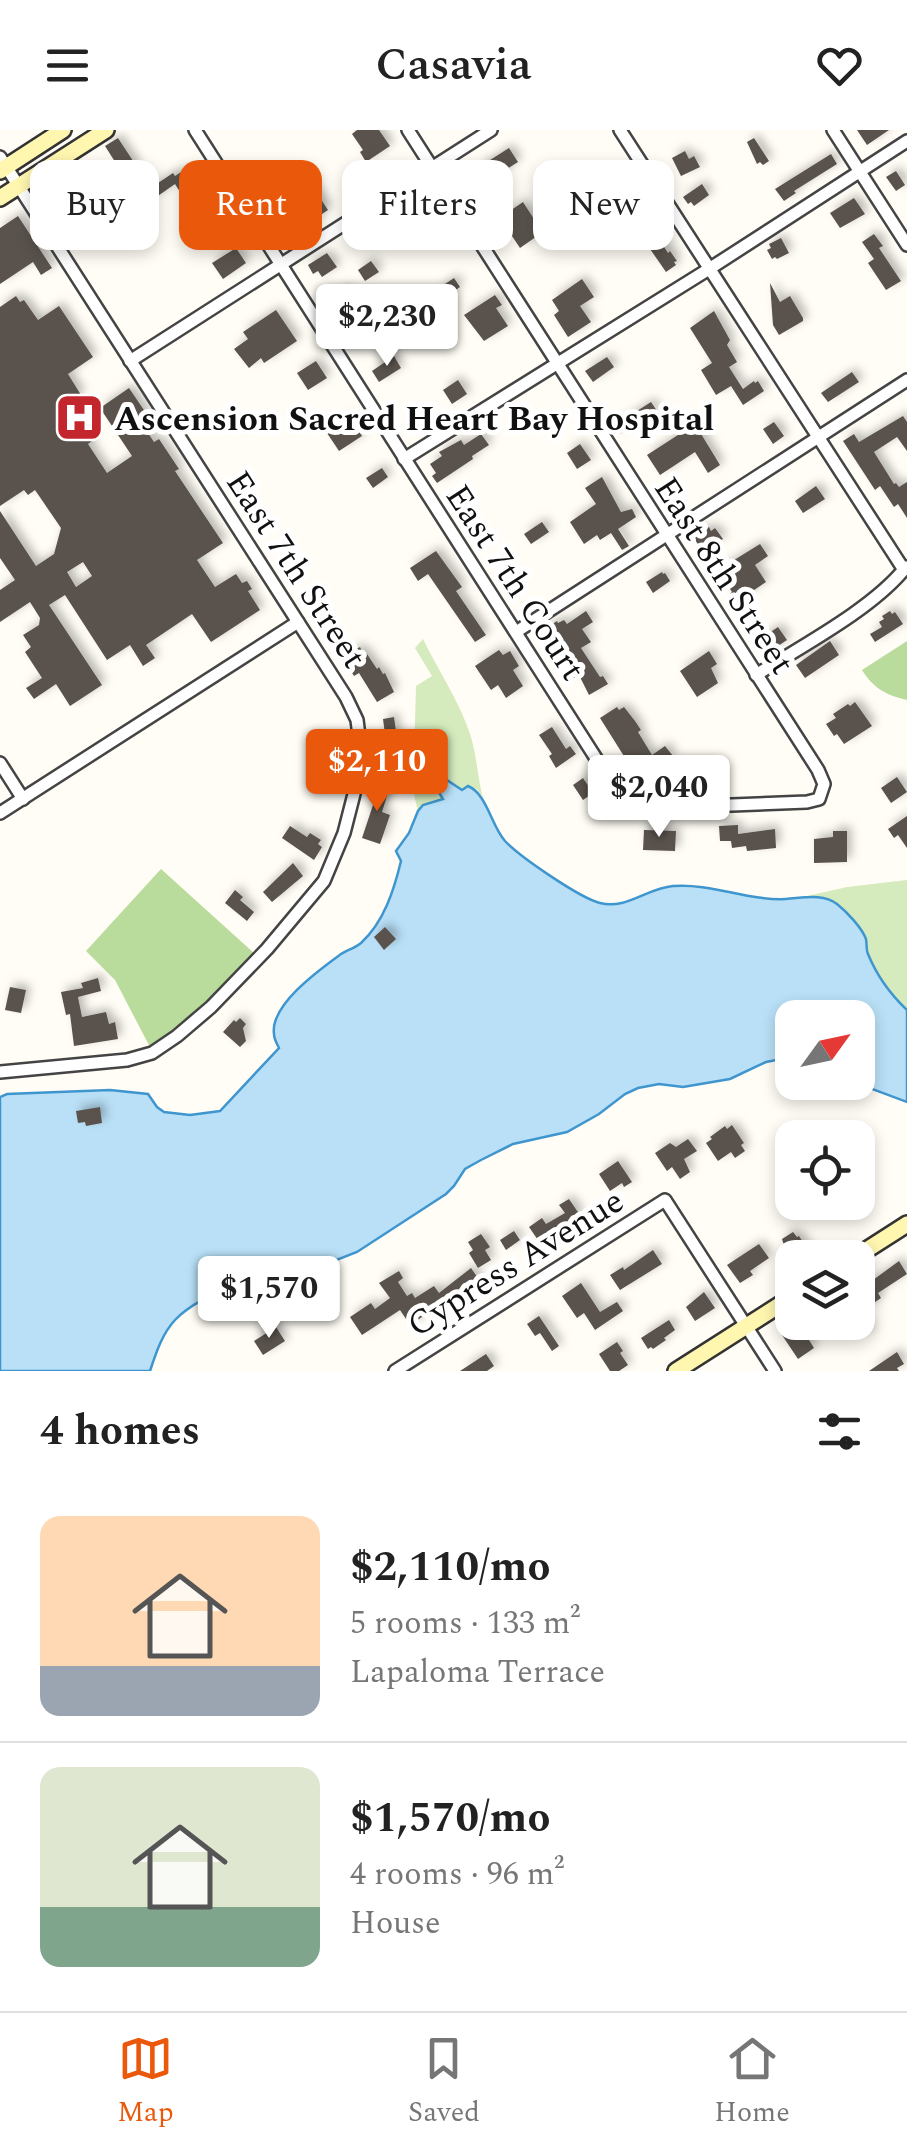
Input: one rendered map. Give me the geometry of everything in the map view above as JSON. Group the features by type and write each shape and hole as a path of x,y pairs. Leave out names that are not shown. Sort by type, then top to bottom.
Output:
{"street":[{"path":"2,165 63,130"},
{"path":"0,198 106,130"},
{"name":"East 7th Court","path":"196,130 606,774 620,789 653,804 732,805 808,802 819,798"},
{"name":"East 8th Street","path":"408,130 427,160"},
{"path":"442,160 491,130"},
{"path":"620,130 906,568 892,585 756,676"},
{"path":"833,130 907,244"},
{"path":"404,459 709,270 907,141"},
{"name":"East 7th Street","path":"0,1072 147,1055 221,998 295,917 331,868 356,782 360,738 353,708 2,165"},
{"path":"130,360 342,225"},
{"name":"East 8th Street","path":"484,250 818,770 824,784 819,798"},
{"path":"516,632 907,380"},
{"path":"0,814 298,622"},
{"path":"0,763 22,799"},
{"name":"Cypress Avenue","path":"395,1371 665,1200 746,1326"},
{"path":"875,1245 907,1224"},
{"path":"676,1371 775,1308"},
{"path":"746,1326 775,1371"}],"green space":[{"path":"423,639 465,722 483,798 477,789 452,785 436,766 444,800 427,803 418,811 413,790 416,686 432,676 415,648"},
{"path":"907,641 907,700 881,690 862,670"},
{"path":"161,869 255,954 212,1000 151,1049 115,980 86,951"},
{"path":"907,880 907,1010 890,994 866,950 866,938 847,914 834,901 807,896"}],"water":[{"path":"431,760 441,776 462,790 468,786 474,790 513,848 591,900 619,904 663,888 687,886 772,899 819,897 837,904 861,930 876,970 907,1010 907,1102 875,1090 875,1000 775,1000 775,1060 730,1079 683,1087 659,1084 638,1088 567,1132 513,1144 465,1169 446,1194 357,1252 267,1283 253,1276 201,1300 170,1325 150,1371 0,1371 0,1097 110,1090 148,1094 164,1112 190,1115 220,1111 279,1048 274,1036 275,1023 288,1000 321,969 361,943 376,925 401,861 396,851 423,805 443,799 428,775 427,763"}],"building":[{"path":"357,130 379,130 390,146 365,160 352,134"},
{"path":"857,130 889,130 867,145"},
{"path":"118,138 132,160 114,160 105,146"},
{"path":"754,138 769,161 763,165 757,164 747,142"},
{"path":"509,148 518,162 513,165 513,160 490,160"},
{"path":"685,151 689,159 694,156 700,167 681,176 672,158"},
{"path":"831,154 837,164 784,201 775,189"},
{"path":"896,171 905,185 896,191 886,177"},
{"path":"173,173 179,173 179,190 175,184 159,195 159,182"},
{"path":"702,184 709,195 694,206 688,204 683,197"},
{"path":"854,198 865,214 840,228 830,213"},
{"path":"523,202 533,217 533,239 520,248 513,238 513,209"},
{"path":"18,216 30,234 30,250 40,250 52,268 41,275 33,262 0,284 0,228"},
{"path":"874,234 901,281 886,290 868,263 874,259 862,242"},
{"path":"781,238 789,253 772,259 767,250 771,248 769,244"},
{"path":"237,250 246,263 223,279 212,263"},
{"path":"651,250 670,251 677,261 666,272"},
{"path":"327,253 337,267 322,277 318,271 313,274 308,265"},
{"path":"371,261 379,272 365,281 358,270"},
{"path":"454,278 460,287 445,297 439,288"},
{"path":"582,279 594,297 580,306 591,322 568,337 554,315 559,311 552,300"},
{"path":"770,283 780,302 790,296 803,318 779,335 773,325"},
{"path":"346,289 371,336 357,345 342,322 347,318 333,298"},
{"path":"495,295 502,305 496,308 508,326 484,341 464,315"},
{"name":"Ascension Sacred Heart Bay Hospital","path":"16,296 20,302 24,300 38,320 59,306 93,357 68,374 81,395 57,411 74,436 84,429 92,441 88,444 107,473 132,456 100,408 129,388 148,416 140,421 154,442 159,439 179,469 175,471 223,543 197,560 215,587 236,574 242,583 247,581 252,589 248,591 260,610 211,642 192,614 146,645 155,658 143,666 130,645 107,660 65,595 49,605 102,685 70,706 56,684 34,699 26,688 42,678 25,652 31,647 23,635 39,625 40,618 30,602 0,622 0,590 15,580 0,558 0,511 36,566 54,554 61,528 35,490 28,495 24,490 0,506 0,307","holes":["83,562 92,576 76,587 67,572"]},
{"path":"276,310 297,341 249,368 234,349 248,339 243,332"},
{"path":"714,311 737,362 729,367 743,389 758,381 764,391 743,405 731,386 716,395 701,370 712,363 690,328"},
{"path":"394,356 401,368 379,382 372,371"},
{"path":"607,357 614,367 593,382 585,371"},
{"path":"316,361 327,378 308,390 297,373"},
{"path":"852,372 859,382 828,402 821,393"},
{"path":"458,380 467,394 452,404 443,390"},
{"path":"651,402 657,411 620,434 615,425"},
{"path":"903,416 907,422 907,451 897,437 874,452 894,484 899,487 907,482 907,518 880,486 875,490 843,441 854,434 859,442"},
{"path":"350,418 362,436 339,451 327,433"},
{"path":"774,422 784,436 773,444 763,429"},
{"path":"695,424 720,465 708,473 695,452 660,475 647,455"},
{"path":"481,434 489,445 437,483 430,464 442,456 439,452 461,440 464,445"},
{"path":"580,444 591,460 577,469 567,453"},
{"path":"382,468 388,477 373,488 366,478"},
{"path":"602,477 621,512 632,509 636,517 618,529 629,546 622,550 611,533 600,540 597,535 584,544 570,522 596,504 585,488"},
{"path":"816,486 825,499 803,513 795,501"},
{"path":"542,522 549,532 531,544 524,534"},
{"path":"709,527 711,531 715,528 723,539 702,550 693,537"},
{"path":"760,544 768,556 755,565 766,582 735,603 718,570"},
{"path":"436,551 462,587 456,591 486,635 475,642 428,574 418,581 410,568"},
{"path":"662,572 670,581 653,593 646,582"},
{"path":"586,611 593,622 582,629 591,642 581,648 608,684 589,695 579,675 574,678 567,667 570,665 544,630 557,621 567,624"},
{"path":"890,611 903,624 875,642 870,634 882,627 882,616"},
{"path":"778,627 787,640 766,654 757,641"},
{"path":"830,641 839,655 805,678 796,665"},
{"path":"360,647 385,673 394,692 377,702 359,673 354,676 349,668 355,665 348,654"},
{"path":"499,650 503,655 510,651 519,666 513,670 523,686 506,698 498,685 491,690 475,666"},
{"path":"709,651 717,664 711,668 718,683 697,697 680,671"},
{"path":"855,702 872,726 844,744 826,724 836,718 833,714"},
{"path":"624,707 635,721 652,755 665,746 673,756 639,780 600,718"},
{"path":"394,717 398,746 383,748 383,719"},
{"path":"552,727 566,749 570,746 576,754 556,768 539,735"},
{"path":"695,769 696,785 673,786 673,770"},
{"path":"897,777 907,792 891,803 881,788"},
{"path":"583,778 593,793 583,800 573,785"},
{"path":"375,781 390,786 382,812 390,815 380,844 362,838 374,802 369,800"},
{"path":"907,816 907,848 888,829"},
{"path":"738,825 738,834 775,829 776,848 747,851 746,846 732,848 731,841 720,841 719,826"},
{"path":"290,826 307,837 310,833 321,840 318,844 322,847 314,860 282,838"},
{"path":"644,830 676,831 675,851 643,850"},
{"path":"833,831 847,831 847,862 814,863 814,839 833,837"},
{"path":"293,863 303,876 272,902 263,892"},
{"path":"235,890 254,912 247,921 225,903"},
{"path":"385,927 396,939 384,950 374,937"},
{"path":"98,978 101,991 78,997 82,1017 106,1012 109,1024 115,1022 118,1039 74,1046 70,1014 66,1015 61,992 83,988 81,983"},
{"path":"10,987 26,990 21,1013 5,1010"},
{"path":"240,1018 246,1024 246,1041 240,1047 223,1032"},
{"path":"100,1107 102,1123 78,1123 76,1111"},
{"path":"732,1125 745,1151 735,1158 731,1152 718,1161 706,1143 725,1126 727,1129"},
{"path":"688,1139 697,1151 684,1159 690,1172 680,1179 672,1167 667,1171 655,1153 670,1143 676,1147"},
{"path":"618,1161 632,1182 610,1191 599,1174"},
{"path":"569,1199 580,1215 540,1243 529,1227 542,1218 546,1224 565,1213 559,1205"},
{"path":"514,1231 520,1240 506,1250 500,1240"},
{"path":"793,1232 802,1240 782,1240"},
{"path":"481,1234 490,1247 485,1250 491,1260 478,1268 469,1253 473,1250 468,1242"},
{"path":"759,1244 769,1258 740,1283 727,1265"},
{"path":"653,1250 662,1264 620,1290 610,1275"},
{"path":"899,1261 907,1274 878,1293 881,1298 875,1302 875,1279"},
{"path":"471,1268 480,1281 447,1307 446,1304 431,1311 410,1325 400,1310 362,1335 350,1317 371,1303 375,1309 390,1298 379,1283 399,1271 403,1278 398,1282 407,1296 412,1293 415,1298 434,1286 439,1293"},
{"path":"581,1283 600,1312 617,1302 623,1311 595,1330 584,1313 577,1318 562,1296"},
{"path":"704,1292 715,1308 695,1321 686,1307"},
{"path":"539,1316 559,1346 552,1351 540,1333 535,1336 527,1324"},
{"path":"669,1320 675,1330 648,1349 641,1338"},
{"path":"276,1327 285,1341 263,1355 254,1341"},
{"path":"785,1340 809,1340 814,1348 798,1359"},
{"path":"617,1342 628,1365 610,1371 599,1354"},
{"path":"897,1352 904,1364 897,1368 899,1371 869,1371"},
{"path":"486,1354 494,1366 487,1371 460,1371"}],"place":[{"name":"Ascension Sacred Heart Bay Hospital","path":"79,418"}]}
